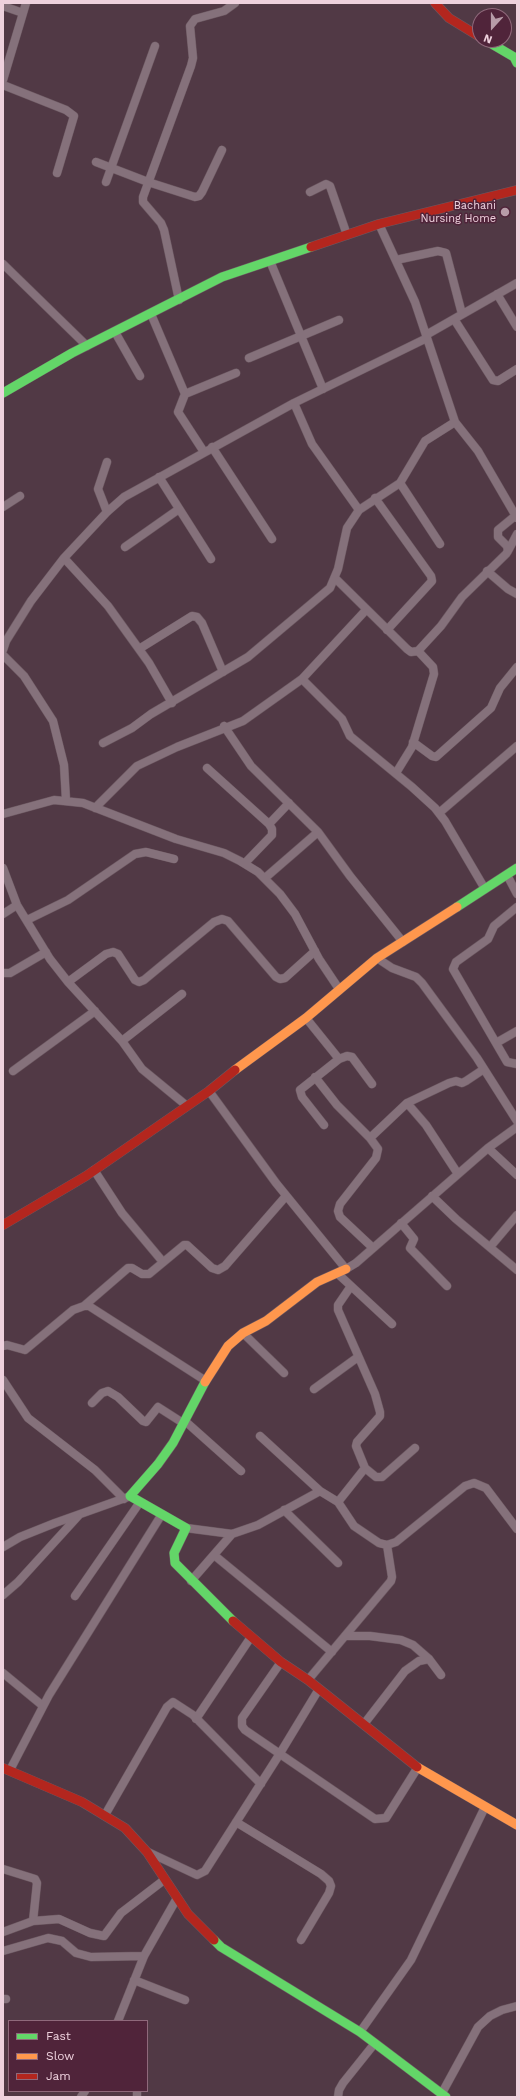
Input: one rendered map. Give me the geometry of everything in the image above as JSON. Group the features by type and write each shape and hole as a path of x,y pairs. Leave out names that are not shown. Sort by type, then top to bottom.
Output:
{"street":[{"path":"3,80 26,3"},
{"path":"179,300 164,230 161,223 142,199 191,66 193,58 189,30 190,26 195,19 224,11 235,3"},
{"path":"435,3 449,18 472,32"},
{"path":"3,6 23,13"},
{"path":"106,182 155,46"},
{"path":"499,48 514,57 517,63"},
{"path":"3,85 66,110 74,116 58,173"},
{"path":"96,162 148,182 195,197 199,196 222,150"},
{"path":"310,192 326,184 330,186 347,235"},
{"path":"3,393 87,346 222,277 379,224 517,190"},
{"path":"379,224 415,302 455,422 478,451 516,517 498,530 497,533 507,546 508,551"},
{"path":"396,260 438,251 446,253 462,314"},
{"path":"270,261 323,388"},
{"path":"3,264 87,346"},
{"path":"3,650 6,642 31,601 64,558 107,512 124,497 294,403 427,336 517,283"},
{"path":"496,294 517,327"},
{"path":"151,314 185,394 178,412 204,452"},
{"path":"454,319 493,380 498,381 517,369"},
{"path":"249,358 339,320"},
{"path":"115,332 140,376"},
{"path":"185,394 236,373"},
{"path":"294,403 312,444 359,510"},
{"path":"102,743 132,728 172,702 248,657 330,588 336,579 347,528 359,510 375,498 392,490 400,483 425,441 455,422"},
{"path":"212,447 272,539"},
{"path":"107,462 98,488 107,512"},
{"path":"159,477 211,559"},
{"path":"400,483 440,544"},
{"path":"3,507 20,496"},
{"path":"375,498 432,581 387,630"},
{"path":"125,547 179,509"},
{"path":"336,579 366,610 411,652 418,651 441,626 462,597 508,551 517,534"},
{"path":"64,558 108,606 150,662 172,702"},
{"path":"487,571 508,589 517,594"},
{"path":"95,808 137,766 224,726 243,720 302,679 366,610"},
{"path":"140,649 192,616 198,617 223,672"},
{"path":"396,774 414,742 435,670 418,651"},
{"path":"3,655 24,676 53,721 64,765 66,800"},
{"path":"414,742 432,756 436,757 491,708 500,688 517,667"},
{"path":"302,679 342,719 350,736 396,774 439,813 485,889"},
{"path":"224,726 251,766 318,832 350,876 403,942"},
{"path":"439,813 517,746"},
{"path":"207,768 268,824 272,835 245,863"},
{"path":"3,814 54,800 66,800 83,803 176,839 224,853 245,863 265,878 280,894 295,914 315,951 339,989"},
{"path":"268,824 289,802"},
{"path":"265,878 318,832"},
{"path":"27,920 68,900 135,854 146,852 174,859"},
{"path":"3,868 17,905 46,952 68,982 122,1041 142,1069 187,1106"},
{"path":"3,1225 94,1170 209,1091 244,1062 306,1018 378,958 517,868"},
{"path":"507,875 517,894"},
{"path":"3,914 17,905"},
{"path":"517,907 494,926 488,939 456,962 453,969 507,1062 517,1064"},
{"path":"68,982 113,952 118,954 135,980 139,982 144,980 214,922 222,919 228,921 276,977 280,979 285,978 315,951"},
{"path":"3,974 10,973 46,952"},
{"path":"378,958 392,968 416,977 484,1070 517,1121"},
{"path":"122,1041 182,994"},
{"path":"13,1071 95,1011"},
{"path":"306,1018 339,1058"},
{"path":"496,1043 517,1031"},
{"path":"324,1125 300,1093 302,1088 339,1058 347,1056 352,1057 372,1084"},
{"path":"370,1138 407,1103 449,1083 456,1081 462,1083 484,1070"},
{"path":"315,1077 336,1105 370,1138 378,1150 378,1154 340,1204 338,1211 340,1217 373,1248"},
{"path":"209,1091 286,1196 346,1269"},
{"path":"407,1103 426,1125 458,1174"},
{"path":"3,1547 20,1537 79,1514 127,1498 158,1464 228,1346 243,1333 266,1321 317,1282 346,1269 373,1248 488,1148 517,1127"},
{"path":"488,1148 517,1175"},
{"path":"94,1170 122,1213 163,1262"},
{"path":"3,1346 7,1345 25,1350 73,1310 84,1306 128,1268 132,1268 146,1275 184,1244 188,1245 212,1268 218,1270 225,1266 286,1196"},
{"path":"432,1196 517,1270"},
{"path":"490,1247 517,1215"},
{"path":"402,1223 414,1239 410,1248 447,1286"},
{"path":"337,1273 392,1324"},
{"path":"351,1286 338,1305 338,1310 375,1394 380,1412 380,1416 357,1442 356,1446 365,1468 376,1476 382,1477 415,1448"},
{"path":"84,1306 89,1306 206,1381"},
{"path":"243,1333 284,1373"},
{"path":"314,1390 358,1357"},
{"path":"3,1380 28,1418 95,1470 127,1498 140,1502 186,1528 232,1534 258,1525 320,1491"},
{"path":"92,1403 102,1393 108,1391 118,1397 143,1421 146,1422 158,1407 184,1422 241,1471"},
{"path":"260,1436 320,1491 338,1502 354,1526 379,1543 387,1545 396,1542 464,1486 474,1483 486,1488 517,1529"},
{"path":"338,1502 365,1468"},
{"path":"75,1596 140,1502"},
{"path":"284,1510 338,1563"},
{"path":"3,1595 18,1582 79,1514"},
{"path":"162,1514 43,1706 6,1769 42,1783 105,1815 125,1828 147,1852 164,1880 202,1929 221,1947 360,2032 444,2095 478,2027 490,2016 517,2006"},
{"path":"186,1528 174,1553 174,1563 220,1610 281,1662 308,1680 418,1767 517,1825"},
{"path":"191,1581 232,1534"},
{"path":"308,1680 391,1581 392,1577 387,1545"},
{"path":"214,1555 332,1652"},
{"path":"345,1636 370,1636 400,1640 413,1645 429,1659 441,1675"},
{"path":"196,1719 251,1637"},
{"path":"364,1724 405,1671 419,1662 429,1659"},
{"path":"281,1662 242,1718 242,1726 245,1730 279,1755 375,1819 386,1818 418,1767"},
{"path":"3,1673 43,1706"},
{"path":"147,1852 197,1874 205,1870 261,1784 319,1689"},
{"path":"105,1815 170,1704 175,1703 196,1719 261,1784"},
{"path":"360,2032 411,1960 485,1807"},
{"path":"236,1822 321,1874 329,1881 331,1886 330,1893 302,1940"},
{"path":"3,1869 35,1879 38,1883 33,1921"},
{"path":"3,1932 33,1921 59,1919 90,1933 104,1936 121,1913 164,1880"},
{"path":"118,2020 144,1956 177,1898"},
{"path":"3,1951 48,1938 62,1941 76,1953 91,1957 144,1956"},
{"path":"134,1980 185,2000"},
{"path":"338,2097 339,2090 343,2082 375,2043"}],"traffic: fast":[{"path":"499,48 514,57 517,63"},
{"path":"3,393 72,353 222,277 311,247"},
{"path":"457,907 517,868"},
{"path":"205,1382 173,1443 158,1464 130,1496 186,1528 174,1553 175,1563 233,1621"},
{"path":"214,1940 221,1947 360,2032 446,2097"}],"traffic: slow":[{"path":"235,1070 306,1018 377,958 457,907"},
{"path":"205,1382 228,1346 243,1333 266,1321 317,1282 346,1269"},
{"path":"417,1767 517,1825"}],"traffic: jam":[{"path":"435,3 449,18 472,32"},
{"path":"311,247 379,224 517,190"},
{"path":"3,1225 86,1176 209,1091 235,1070"},
{"path":"233,1621 281,1662 308,1680 417,1767"},
{"path":"3,1768 82,1802 125,1828 147,1852 188,1914 214,1940"}],"place":[{"name":"Bachani Nursing Home","path":"505,212"}]}
